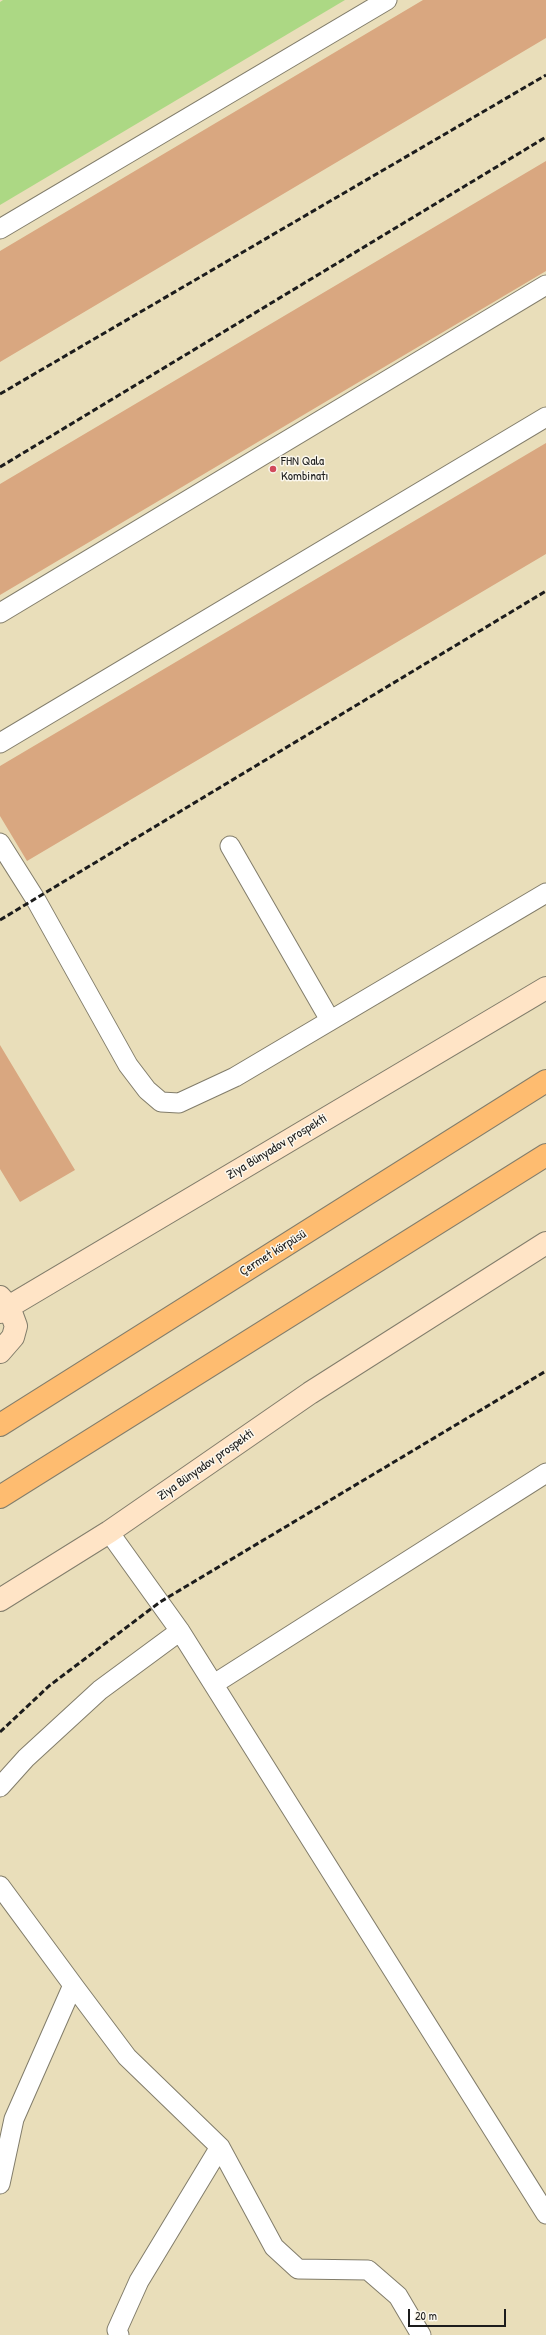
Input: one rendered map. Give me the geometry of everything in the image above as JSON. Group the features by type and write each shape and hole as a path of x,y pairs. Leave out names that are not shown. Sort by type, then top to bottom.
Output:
{"main road":[{"name":"Ziya Bünyadov prospekti","path":"3,1305 546,988"},
{"name":"Çermet körpüsü","path":"0,1425 546,1081"},
{"path":"0,1497 546,1155"},
{"name":"Ziya Bünyadov prospekti","path":"0,1600 109,1532 310,1393 546,1243"},
{"path":"0,1352 13,1337 16,1326 3,1305"}],"lane":[{"path":"0,229 386,0"},
{"path":"0,613 546,285"},
{"path":"0,743 546,417"},
{"path":"0,843 36,900 128,1065 147,1090 161,1102 179,1103 234,1077 546,893"},
{"path":"230,846 330,1020"},
{"path":"214,1684 546,1473"},
{"path":"109,1532 180,1631 214,1684 546,2214"},
{"path":"0,1787 26,1758 100,1690 180,1631"},
{"path":"0,1886 126,2057 220,2147 274,2247 298,2268 368,2270 398,2296 421,2335"},
{"path":"0,2184 14,2119 73,1985"},
{"path":"119,2335 117,2330 139,2281 220,2147"}],"green space":[{"path":"3,0 345,0 0,205 0,2"}],"building":[{"path":"423,0 546,0 546,38 0,362 0,251"},
{"path":"546,161 546,271 0,595 0,484"},
{"path":"546,443 546,554 27,861 0,816 0,766"},
{"path":"0,1045 75,1170 20,1202 0,1169"}],"railway":[{"path":"0,394 546,75"},
{"path":"0,467 546,137"},
{"path":"0,920 546,591"},
{"path":"0,1732 49,1686 160,1602 546,1371"}],"place":[{"name":"FHN Qala Kombinatı","path":"273,469"}]}
